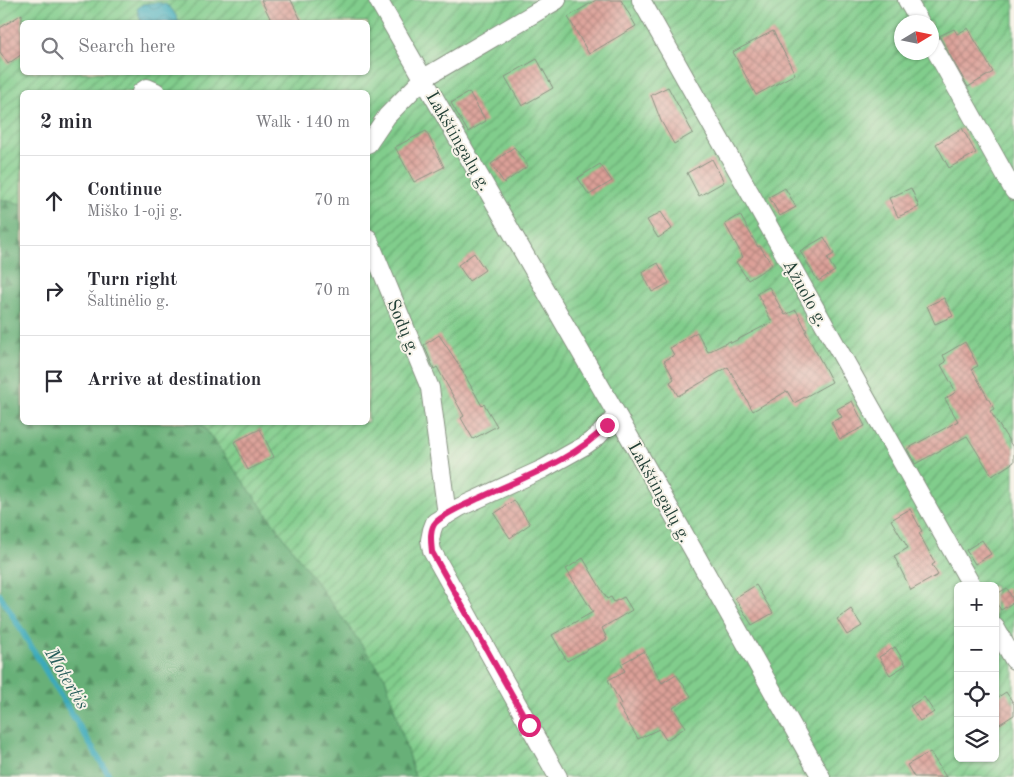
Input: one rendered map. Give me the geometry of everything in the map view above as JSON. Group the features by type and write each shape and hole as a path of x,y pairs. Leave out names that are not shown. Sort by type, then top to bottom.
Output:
{"street":[{"name":"Lakštingalų g.","path":"378,0 617,415 821,777"},
{"path":"370,141 387,116 424,78 557,0"},
{"name":"Ąžuolo g.","path":"641,0 970,582"},
{"path":"907,0 916,15"},
{"path":"939,57 1014,191"},
{"name":"Sodų g.","path":"370,243 430,388 448,515"},
{"path":"558,777 432,552 430,540 435,522 460,507 543,469 584,446 598,436 617,415"},
{"path":"999,634 1014,660"}],"green space":[{"path":"0,0 1014,0 1014,777 415,777 385,677 202,425 370,425 370,90 20,90 20,204 0,199"},
{"path":"0,199 20,204 20,425 202,425 385,677 415,777 0,777"}],"water":[{"path":"142,4 165,4 173,10 178,20 140,20 137,9"}],"building":[{"path":"261,0 291,0 301,20 271,20"},
{"path":"596,0 621,0 636,26 589,54 568,17"},
{"path":"22,14 22,20 20,20 20,55 8,64 0,52 0,28"},
{"path":"968,28 993,72 968,87 939,36 954,29 957,34"},
{"path":"773,31 795,74 756,95 733,52"},
{"path":"537,59 553,88 522,106 505,77"},
{"path":"668,87 693,133 674,144 661,121 651,95"},
{"path":"469,92 486,121 468,132 451,103"},
{"path":"962,128 976,153 949,168 936,144"},
{"path":"426,131 444,167 414,182 395,147"},
{"path":"514,147 528,166 504,183 491,164"},
{"path":"712,159 724,182 699,196 687,173"},
{"path":"600,164 612,181 589,195 578,178"},
{"path":"785,188 796,207 780,216 769,197"},
{"path":"911,188 919,207 898,217 889,198"},
{"path":"661,212 672,229 658,238 647,220"},
{"path":"740,215 758,247 760,246 772,265 748,280 736,262 743,257 725,224"},
{"path":"824,237 834,254 827,258 835,271 818,281 800,251"},
{"path":"474,253 485,270 469,281 458,265"},
{"path":"658,263 669,283 652,292 642,272"},
{"path":"769,287 785,315 796,310 832,382 794,403 787,391 753,411 728,367 678,396 670,382 674,379 664,361 674,355 670,348 697,332 708,352 730,341 731,343 772,322 757,293"},
{"path":"944,298 953,316 935,324 927,306"},
{"path":"439,335 459,365 482,406 484,404 497,426 473,439 461,418 464,416 437,367 434,369 424,345"},
{"path":"965,342 978,366 972,369 994,409 990,411 1014,449 1014,462 992,476 967,436 915,464 907,449 958,421 945,399 956,392 941,365 946,362 943,355"},
{"path":"852,401 865,426 840,439 831,422 842,417 837,409"},
{"path":"260,429 274,457 248,470 234,442"},
{"path":"514,500 530,524 510,538 494,514"},
{"path":"910,509 922,531 919,533 935,563 932,565 938,575 911,590 894,556 908,548 891,520"},
{"path":"982,540 991,554 975,564 966,550"},
{"path":"583,558 607,599 611,597 614,602 624,597 632,610 602,628 607,639 567,661 552,635 593,612 566,569"},
{"path":"756,585 773,613 752,625 735,598"},
{"path":"1007,588 1014,602 1001,610 999,607 999,593"},
{"path":"851,609 862,626 847,635 837,619"},
{"path":"895,647 906,665 890,675 879,657"},
{"path":"644,651 662,683 676,674 691,696 673,708 686,727 666,740 659,729 638,739 618,705 621,704 608,680 625,671 621,664"},
{"path":"1006,692 1014,704 1014,715 999,724 999,717 999,696"},
{"path":"924,697 934,712 920,721 910,706"},
{"path":"930,752 946,777 914,777 907,765"}],"waterway":[{"name":"Motertis","path":"0,595 110,777"}],"route":[{"path":"529,725 432,552 430,540 432,530 435,522 460,507 543,469 584,446 598,436 607,425"}]}
